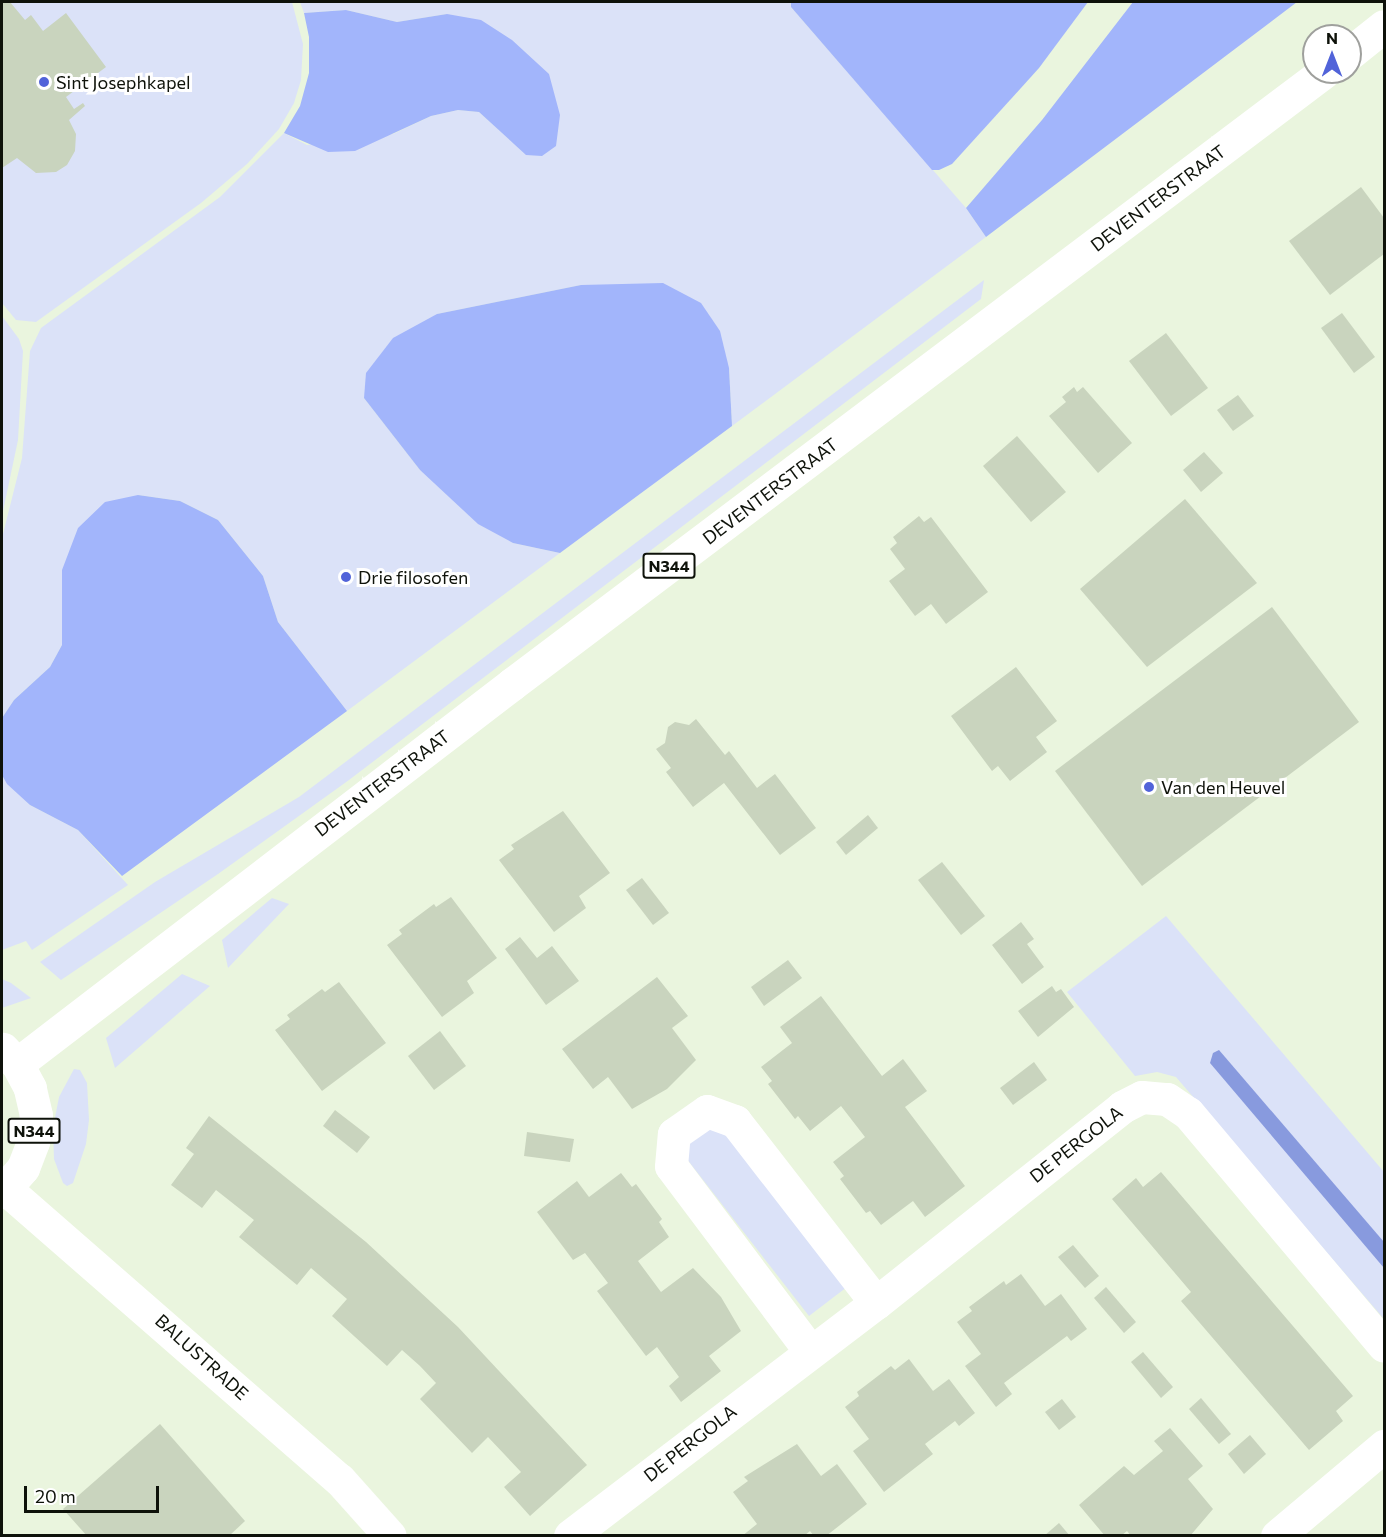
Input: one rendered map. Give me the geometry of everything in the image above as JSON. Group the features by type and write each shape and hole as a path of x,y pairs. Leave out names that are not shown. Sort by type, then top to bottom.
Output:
{"street":[{"path":"1362,43 1384,26"},
{"name":"DEVENTERSTRAAT","path":"9,1056 512,684 1308,84"},
{"name":"N344","path":"4,1190 23,1168 33,1142 36,1115 32,1097 9,1056"},
{"name":"DE PERGOLA","path":"570,1536 876,1303 1122,1107 1142,1097 1167,1099 1188,1113 1384,1346"},
{"path":"810,1351 672,1166 674,1134 706,1111 735,1121 876,1303"},
{"name":"BALUSTRADE","path":"4,1190 47,1228 137,1299 339,1479 390,1536"},
{"path":"1277,1536 1384,1446"}],"shaded area":[{"path":"2,2 292,2 303,44 301,80 294,103 279,129 247,164 201,203 36,322 16,320 2,303"},
{"path":"300,2 791,2 791,7 966,208 986,237 732,426 729,368 581,285 437,314 364,398 420,470 513,543 560,553 347,711 278,622 263,576 218,520 180,501 138,495 62,570 62,645 50,667 14,700 2,718 2,538 22,458 30,351 41,328 220,197 284,133 307,145 393,134 431,116 458,110 479,112 527,155 447,14 397,22 346,10 304,13"},
{"path":"791,2 1088,2 1039,68 952,164 939,170 932,170 791,7"},
{"path":"1133,2 1297,2 986,237 966,208 1042,120"},
{"path":"346,10 397,22 447,14 481,20 512,40 549,74 560,115 556,146 542,156 526,155 479,112 458,110 431,116 355,151 328,152 284,133 300,106 309,73 309,37 304,13"},
{"path":"984,280 981,299 349,780 218,874 61,980 40,962 155,882 299,797"},
{"path":"663,283 701,303 720,331 729,368 732,426 560,553 513,543 478,524 420,470 364,398 366,373 393,338 437,314 581,285"},
{"path":"2,316 19,339 23,351 18,440 2,516"},
{"path":"138,495 180,501 218,520 263,576 278,622 347,711 122,876 78,830 30,805 7,784 2,775 2,718 14,700 50,667 62,645 62,570 78,528 105,502"},
{"path":"2,775 30,805 78,830 128,885 32,950 26,941 2,950"},
{"path":"272,898 289,904 228,968 222,940"},
{"path":"1166,916 1384,1172 1384,1319 1176,1077 1157,1072 1135,1076 1067,992"},
{"path":"182,974 210,986 115,1068 106,1038"},
{"path":"2,979 11,983 31,998 2,1008"},
{"path":"1219,1050 1384,1242 1384,1268 1210,1063 1213,1053"},
{"path":"74,1069 80,1070 87,1083 89,1120 86,1144 73,1183 67,1186 63,1183 54,1159 53,1128 59,1097"},
{"path":"711,1124 721,1126 847,1287 809,1316 686,1158 683,1147"}],"building":[{"name":"Sint Josephkapel","path":"2,2 10,2 25,20 31,15 43,31 66,13 106,67 66,97 74,109 83,103 85,106 69,120 76,134 75,151 67,165 56,172 36,173 17,158 2,168"},
{"path":"1361,187 1384,218 1384,254 1330,295 1289,241"},
{"path":"1342,313 1375,357 1354,373 1321,328"},
{"path":"1166,333 1208,388 1171,416 1129,361"},
{"path":"1074,387 1077,392 1083,387 1132,443 1098,473 1049,416 1066,402 1062,397"},
{"path":"1238,395 1254,416 1233,431 1217,410"},
{"path":"1017,436 1066,492 1031,522 983,466"},
{"path":"1204,452 1223,473 1201,492 1183,470"},
{"path":"1185,499 1257,583 1147,667 1080,589"},
{"path":"919,516 924,522 931,517 988,592 946,624 931,604 915,616 889,581 905,569 890,549 897,543 893,537"},
{"path":"1272,607 1359,722 1142,886 1055,771"},
{"path":"1016,667 1057,721 1036,737 1047,752 1010,781 998,766 992,771 951,716"},
{"path":"696,719 725,755 729,751 757,788 775,774 816,828 780,855 724,783 693,807 666,772 671,768 656,749 665,743 668,727 675,722 689,725"},
{"path":"563,811 610,873 579,896 586,908 554,932 499,860 514,849 511,845"},
{"path":"868,815 878,828 846,855 836,842"},
{"path":"942,862 985,916 961,935 918,880"},
{"path":"642,878 669,913 653,925 626,890"},
{"path":"451,897 497,958 467,981 474,993 442,1017 387,945 402,934 399,930 434,904 436,907"},
{"path":"1021,922 1034,939 1027,944 1044,967 1022,984 992,945"},
{"path":"520,937 537,958 552,946 579,981 546,1005 505,949"},
{"path":"788,960 802,978 764,1006 751,987"},
{"path":"657,977 688,1016 672,1028 696,1060 667,1089 632,1109 608,1077 593,1089 562,1049"},
{"path":"339,982 386,1043 322,1091 275,1030 290,1019 287,1015 322,989 325,992"},
{"path":"1052,986 1056,992 1061,989 1074,1007 1038,1037 1018,1011"},
{"path":"821,996 882,1076 903,1059 927,1091 905,1107 965,1186 925,1217 913,1201 881,1225 870,1211 866,1213 840,1179 844,1176 833,1162 865,1137 841,1106 810,1131 798,1116 795,1119 768,1084 772,1081 761,1067 792,1043 780,1027"},
{"path":"440,1031 466,1066 434,1090 408,1056"},
{"path":"1034,1062 1047,1080 1013,1105 1000,1088"},
{"path":"335,1110 370,1137 357,1153 323,1126"},
{"path":"209,1116 366,1242 458,1327 587,1465 530,1516 504,1487 521,1472 488,1437 472,1453 420,1399 436,1383 420,1366 402,1350 387,1366 332,1316 347,1299 311,1268 297,1285 239,1237 254,1220 216,1190 202,1208 171,1185 194,1154 186,1148"},
{"path":"527,1132 574,1139 570,1162 524,1156"},
{"path":"1161,1172 1353,1396 1336,1411 1343,1421 1309,1450 1181,1301 1191,1292 1112,1199 1136,1178 1143,1187"},
{"path":"621,1173 632,1187 636,1184 662,1219 659,1222 669,1237 638,1261 661,1292 693,1268 721,1297 741,1331 709,1356 721,1371 681,1402 669,1386 679,1377 657,1347 646,1356 597,1291 608,1283 585,1253 573,1260 537,1212 577,1181 589,1197"},
{"path":"1073,1245 1099,1276 1085,1288 1058,1257"},
{"path":"1021,1274 1045,1306 1061,1294 1087,1329 1071,1341 1067,1336 1004,1383 1012,1394 996,1407 965,1366 981,1354 957,1322 972,1311 969,1307 1004,1281 1006,1285"},
{"path":"1106,1287 1136,1322 1124,1333 1094,1298"},
{"path":"1143,1352 1173,1387 1161,1398 1131,1362"},
{"path":"909,1359 933,1391 949,1379 975,1413 959,1426 955,1421 925,1444 933,1454 884,1492 853,1451 869,1439 845,1407 859,1396 857,1392 891,1366 895,1370"},
{"path":"1201,1398 1231,1434 1219,1444 1189,1409"},
{"path":"1062,1399 1076,1417 1059,1430 1045,1412"},
{"path":"160,1424 245,1521 229,1536 87,1536 63,1509"},
{"path":"1170,1428 1203,1466 1188,1479 1213,1509 1190,1536 1131,1536 1127,1531 1121,1536 1105,1536 1079,1505 1124,1466 1134,1475 1163,1451 1154,1441"},
{"path":"1250,1435 1266,1454 1244,1474 1228,1454"},
{"path":"797,1444 821,1476 837,1464 867,1504 826,1536 814,1536 810,1531 804,1536 742,1536 757,1524 733,1492 748,1481 744,1477"},
{"path":"1059,1523 1070,1536 1044,1536"}],"place":[{"name":"Sint Josephkapel","path":"44,82"},
{"name":"Drie filosofen","path":"346,577"},
{"name":"Van den Heuvel","path":"1149,787"}]}
